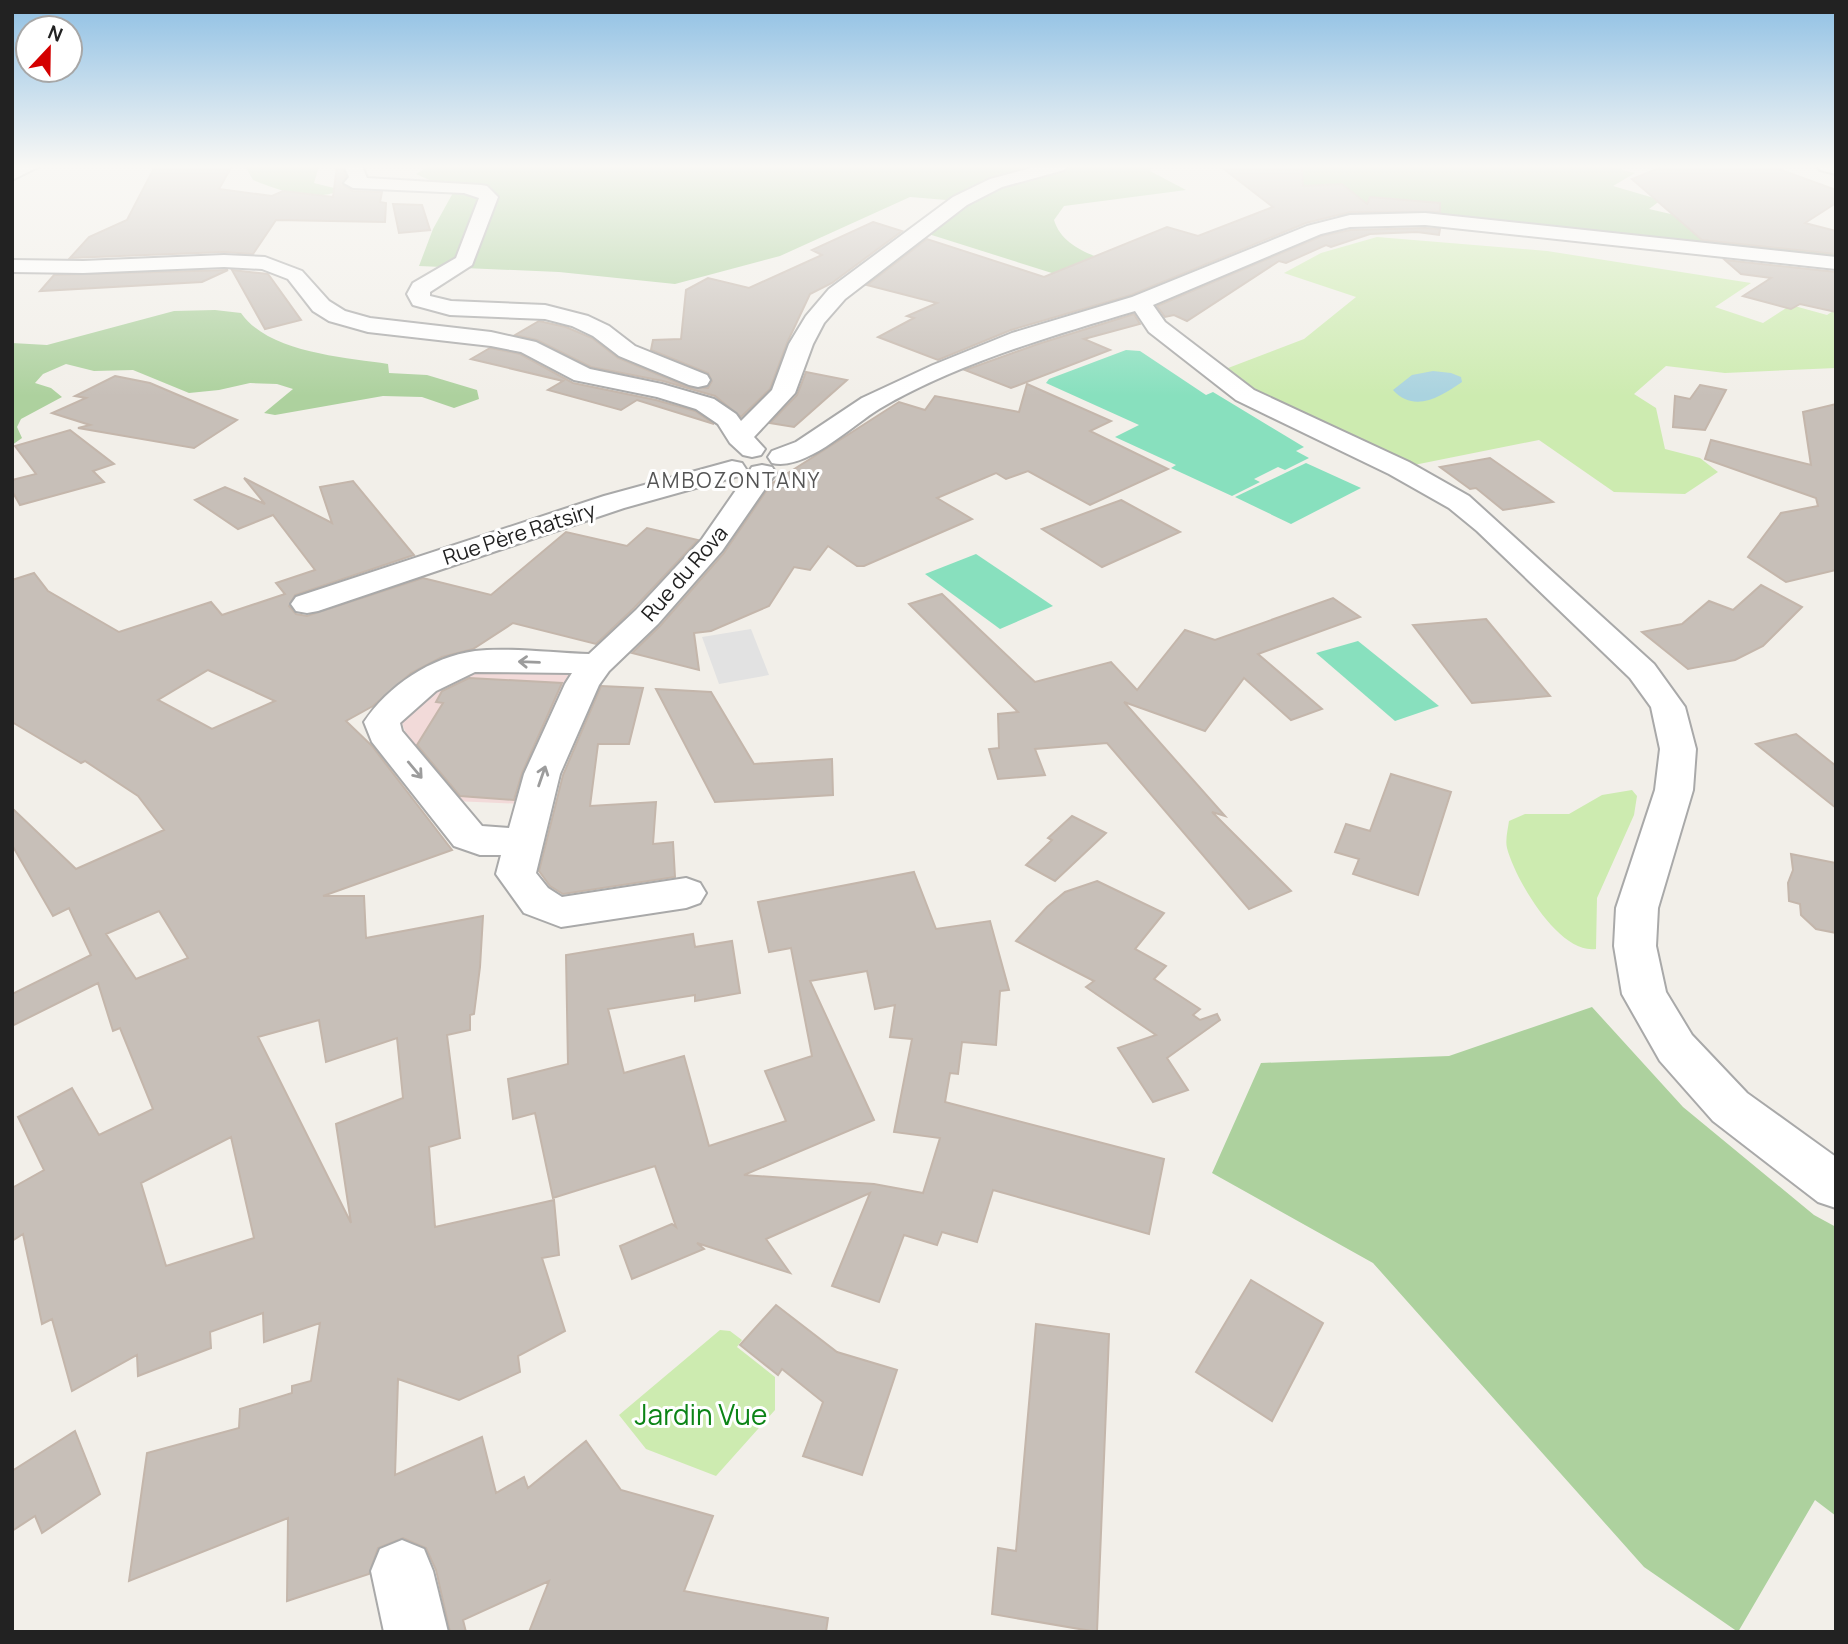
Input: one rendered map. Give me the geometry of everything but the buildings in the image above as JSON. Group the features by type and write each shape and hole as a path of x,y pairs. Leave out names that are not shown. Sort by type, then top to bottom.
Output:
{"street":[{"path":"472,243 465,261 421,288 418,294 421,300 450,308 530,311 570,318 601,331 627,351 659,366 722,389"},
{"name":"Rue du Rova","path":"520,858 542,774 582,684 597,664 647,617 712,545 753,451 783,393 801,344 814,321 836,294 904,243"},
{"name":"Rue Père Ratsiry","path":"307,604 614,502 753,451 805,448 871,403 941,370 1020,338 1140,302 1283,243"},
{"name":"Rue Père Ratsiry","path":"1647,243 1836,263"},
{"path":"12,266 83,267 225,261 265,263 295,275 309,295 337,316 368,325 491,339 527,347 583,375 662,391 705,404 727,419 753,451"},
{"path":"1140,302 1157,327 1245,395 1399,468 1459,502 1642,671 1668,707 1678,749 1674,790 1637,908 1635,946 1644,994 1676,1048 1730,1107 1836,1186"},
{"path":"744,400 753,451"},
{"path":"597,664 476,660 459,664 394,706 382,722 385,734 468,836 520,858 533,900 542,907 561,912 687,893"},
{"path":"402,1571 416,1632"}],"shaded area":[{"path":"751,629 769,675 719,684 702,637"},
{"path":"473,669 579,675 523,804 454,801 411,748 401,720 408,703"}],"green space":[{"path":"428,243 809,243 780,256 675,284 559,272 419,266"},
{"path":"956,243 1070,243 1113,263 1071,279"},
{"path":"1357,243 1446,243 1547,251 1751,283 1715,307 1763,323 1791,305 1827,315 1836,309 1836,368 1725,373 1666,366 1634,394 1656,408 1665,449 1700,458 1718,472 1685,494 1614,492 1539,440 1399,468 1215,373 1304,339 1356,297 1284,273 1321,253"},
{"path":"1648,243 1796,243 1836,252 1836,259"},
{"path":"215,310 241,313 270,337 288,345 388,364 389,373 427,375 477,390 479,399 454,408 422,397 383,396 275,415 264,413 293,389 277,384 250,383 189,393 133,370 94,371 66,364 43,374 35,383 51,388 62,397 21,419 17,427 22,438 12,445 12,343 47,345 174,311"},
{"path":"1126,350 1140,351 1206,395 1213,392 1304,447 1296,451 1309,458 1285,470 1278,467 1254,479 1260,482 1232,496 1171,468 1176,465 1115,437 1139,425 1046,383 1049,379"},
{"path":"1306,463 1361,488 1291,524 1235,497"},
{"path":"976,554 1053,606 1000,629 925,574"},
{"path":"1358,641 1439,706 1395,721 1316,653"},
{"path":"1632,790 1637,796 1634,815 1597,898 1596,949 1582,948 1554,928 1519,878 1507,848 1509,821 1525,814 1569,814 1602,795"},
{"path":"1592,1007 1683,1107 1814,1215 1836,1227 1836,1516 1815,1500 1738,1632 1644,1567 1373,1263 1212,1173 1261,1063 1449,1056"},
{"name":"Jardin Vue","path":"720,1330 730,1331 742,1340 737,1347 775,1377 775,1410 716,1476 646,1449 619,1415"}],"water":[{"path":"1433,371 1451,373 1461,377 1462,382 1437,397 1419,402 1401,397 1393,390 1412,375"}],"district":[{"name":"AMBOZONTANY","path":"734,480"}]}
